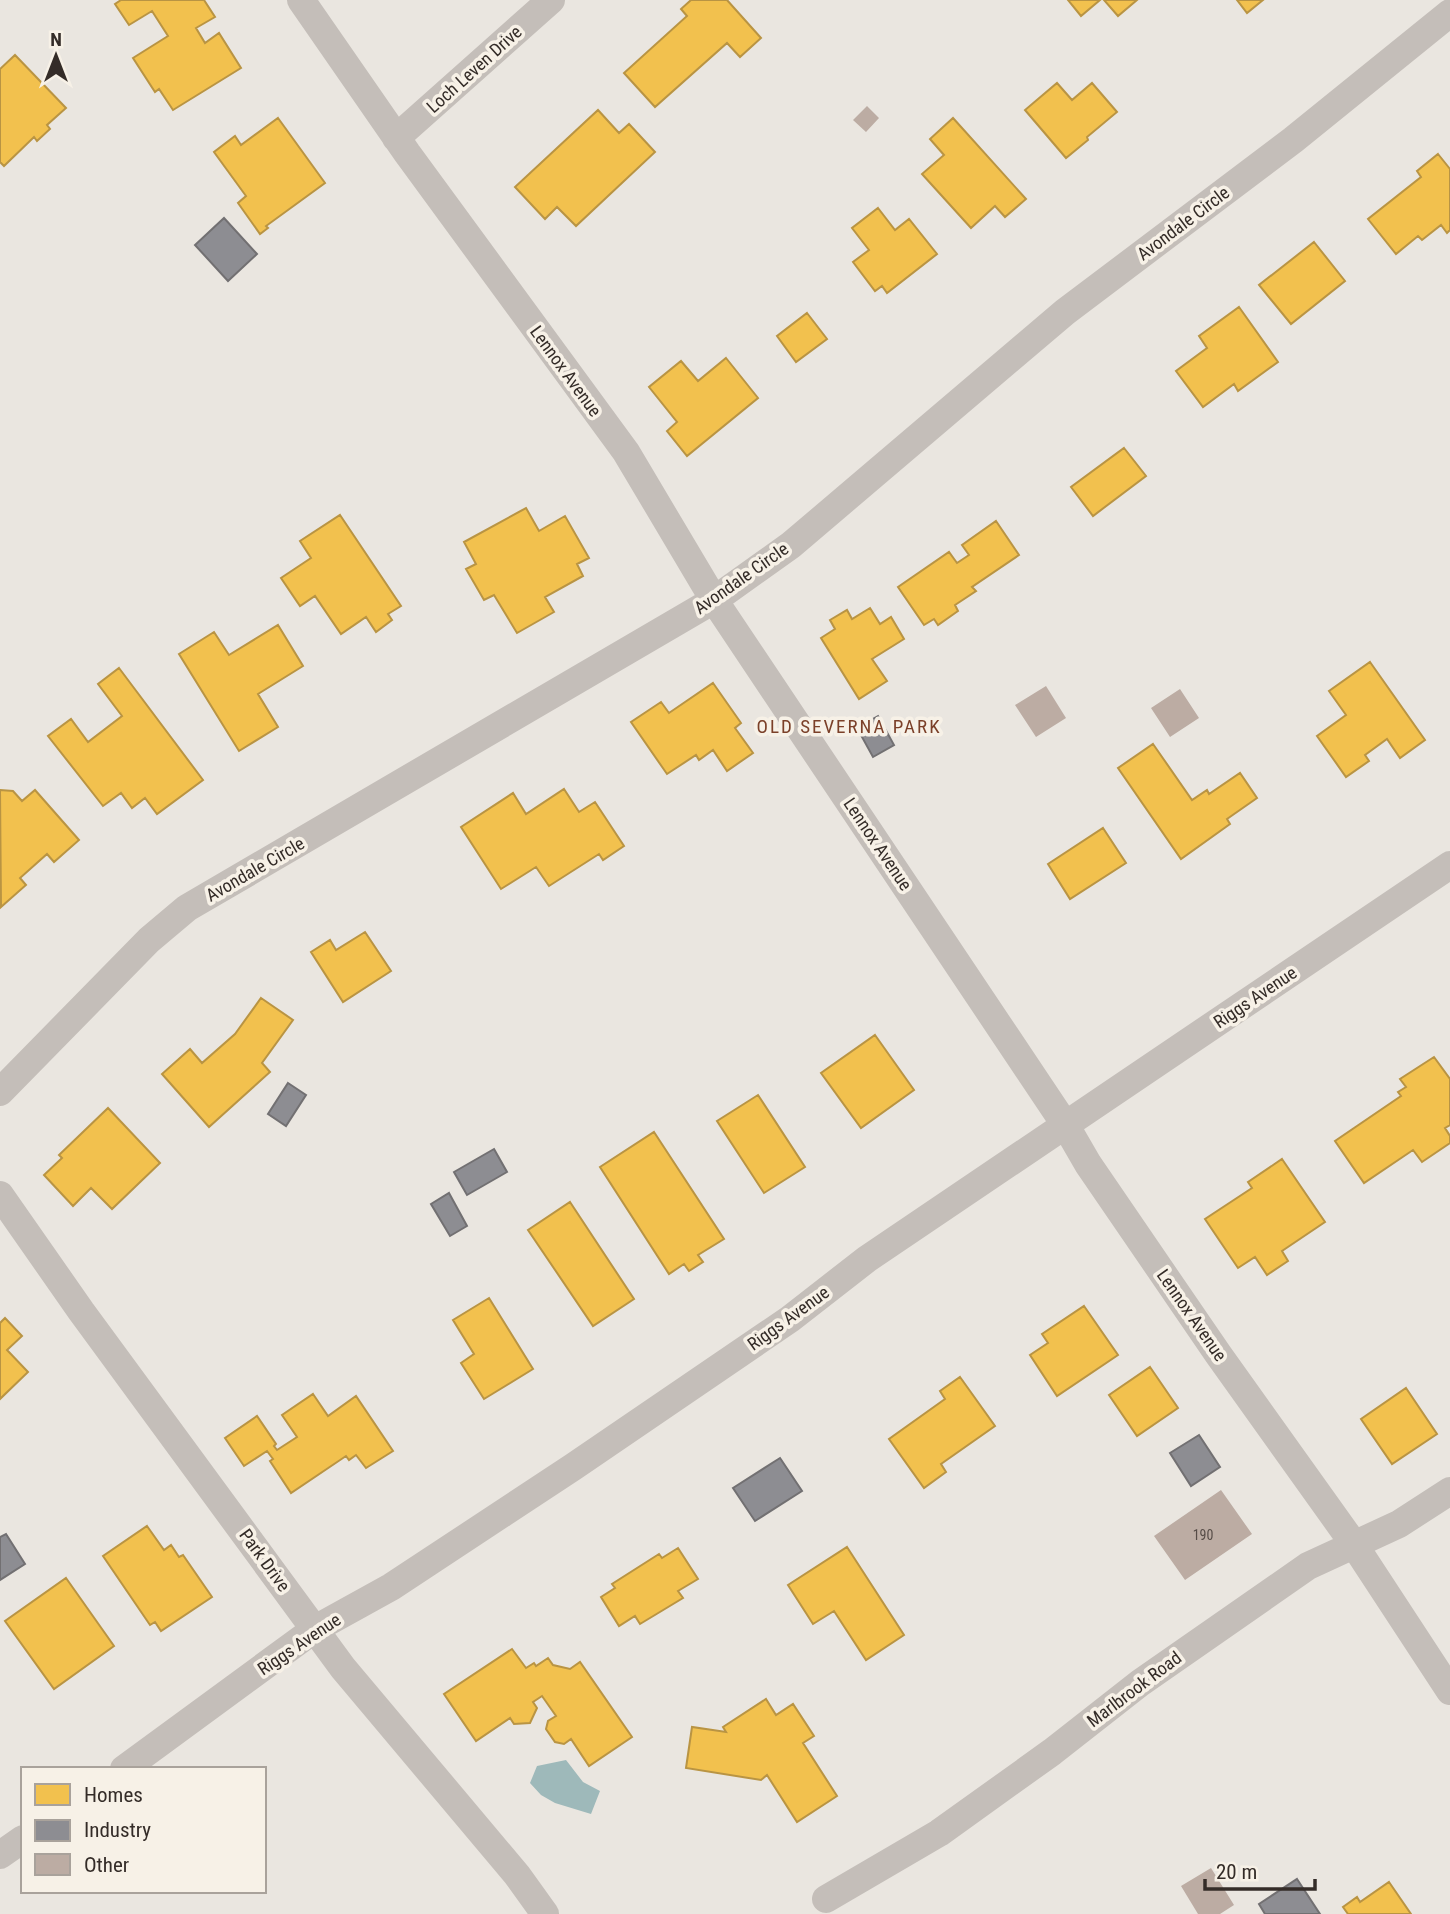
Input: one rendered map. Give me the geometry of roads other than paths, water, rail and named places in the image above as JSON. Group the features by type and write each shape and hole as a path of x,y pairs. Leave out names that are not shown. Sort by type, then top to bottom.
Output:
{"street":[{"name":"Lennox Avenue","path":"301,0 396,138 626,453 714,600 1066,1126 1096,1176 1353,1544 1450,1691"},
{"name":"Loch Leven Drive","path":"396,138 551,0"},
{"name":"Avondale Circle","path":"0,1092 149,940 187,908 714,600 791,545 1065,312 1285,146 1450,13"},
{"name":"Riggs Avenue","path":"127,1767 315,1629 391,1587 573,1467 790,1319 867,1259 1450,865"},
{"name":"Park Drive","path":"0,1195 81,1311 343,1668 517,1875 545,1914"},
{"name":"Marlbrook Road","path":"826,1899 939,1833 1052,1752 1140,1682 1308,1566 1399,1524 1450,1491"},
{"path":"0,1854 21,1840"}],"water":[{"path":"566,1760 583,1782 600,1791 591,1814 555,1803 541,1795 530,1783 537,1766"}],"district":[{"name":"OLD SEVERNA PARK","path":"849,726"}]}
